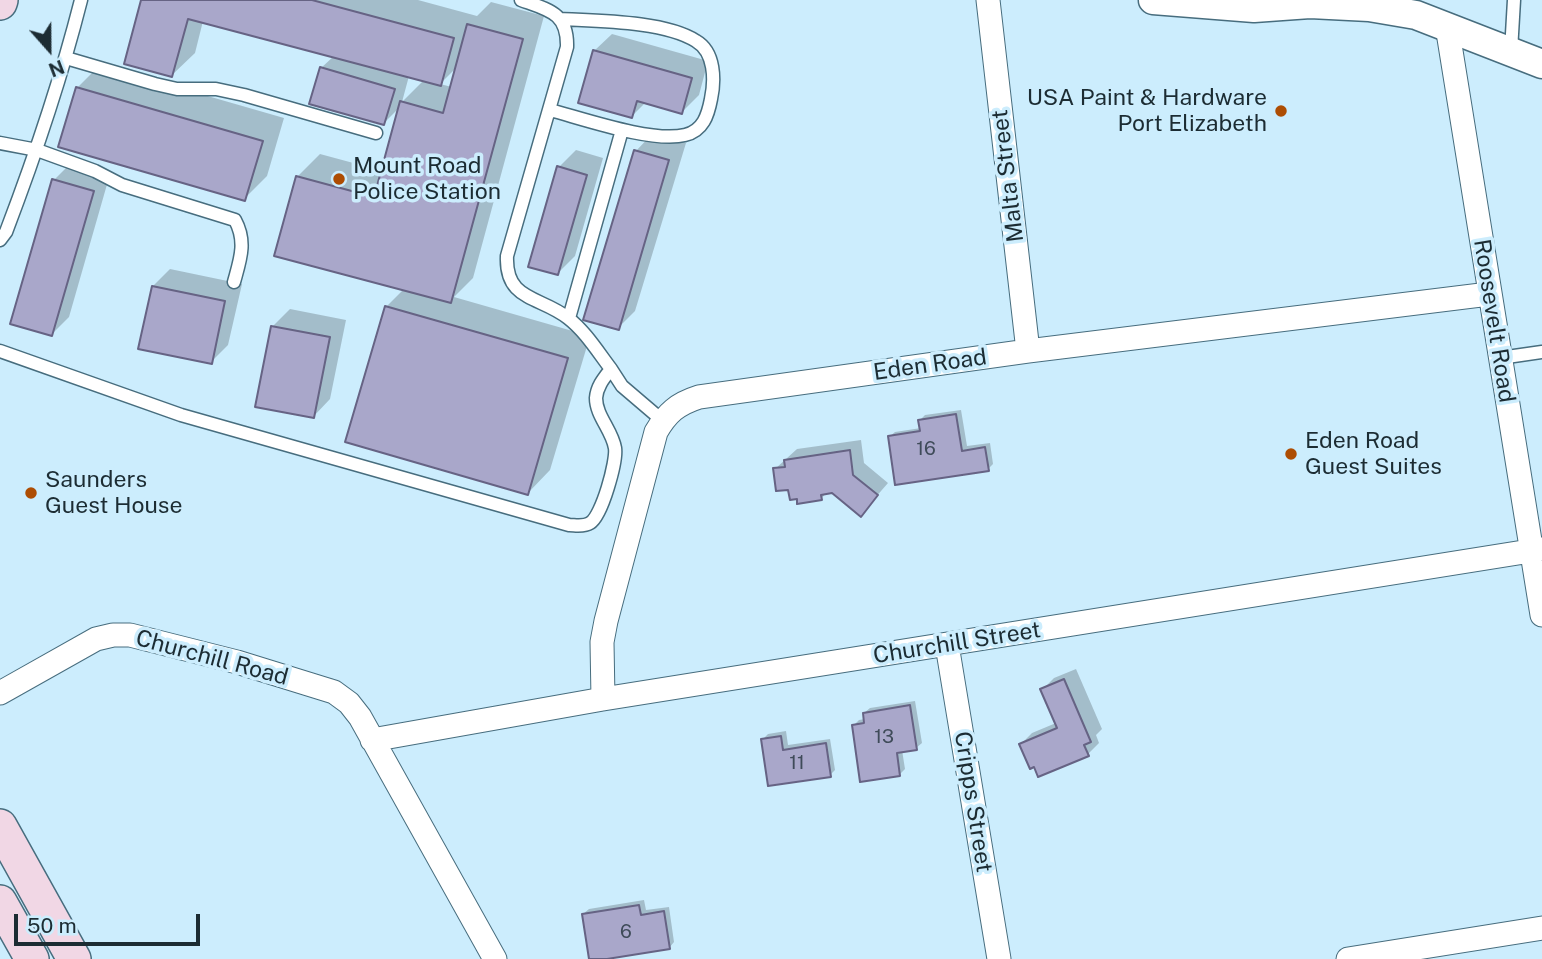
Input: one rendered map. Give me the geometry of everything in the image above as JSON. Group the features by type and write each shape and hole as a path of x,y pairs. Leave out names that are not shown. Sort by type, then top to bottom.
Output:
{"main road":[{"path":"0,826 74,959"},
{"path":"0,902 32,959"}],"street":[{"name":"Malta Street","path":"988,0 1028,351"},
{"path":"1153,0 1254,8 1303,2 1395,10 1447,26 1542,64"},
{"name":"Roosevelt Road","path":"1447,26 1489,294 1537,550 1542,615"},
{"name":"Eden Road","path":"663,421 671,410 698,397 1028,351 1489,294"},
{"path":"603,699 602,642 606,621 656,432 663,421"},
{"name":"Churchill Street","path":"372,740 603,699 1537,550"},
{"name":"Churchill Road","path":"0,694 96,639 113,635 130,635 237,662 334,692 354,710 495,959"},
{"name":"Cripps Street","path":"947,645 999,959"},
{"path":"1349,959 1542,928"}],"lane":[{"path":"0,240 6,232 37,150 81,0"},
{"path":"522,0 552,11 561,19 567,33 567,47 507,257 511,283 518,292 569,318 590,341 628,393 663,421"},
{"path":"1511,51 1514,0"},
{"path":"550,110 622,130 670,137 687,135 699,129 707,117 712,95 713,68 708,52 697,41 677,33 625,22 561,19"},
{"path":"66,58 177,89 216,89 244,94 376,133"},
{"path":"569,318 622,130"},
{"path":"0,143 37,150 96,171 121,185 235,220 241,231 242,249 234,282"},
{"path":"0,351 180,415 580,526 591,523 599,513 614,464 616,451 596,398 598,387 611,369"},
{"path":"1500,358 1542,352"}],"building":[{"path":"141,0 312,0 454,38 441,86 188,19 172,77 124,64"},
{"path":"467,24 523,39 451,303 274,256 296,176 374,197 400,101 443,113"},
{"path":"593,50 692,78 682,114 637,101 632,118 578,103"},
{"path":"320,67 395,89 384,125 309,104"},
{"path":"76,87 263,141 245,201 58,147"},
{"path":"634,150 669,160 619,330 583,320"},
{"path":"557,166 587,175 558,275 528,267"},
{"path":"52,179 94,191 52,336 10,324"},
{"path":"152,286 225,301 212,364 138,349"},
{"path":"385,306 568,358 528,495 345,442"},
{"path":"271,326 330,337 314,418 255,407"},
{"path":"956,414 962,451 985,447 989,471 895,485 888,436 920,431 918,420"},
{"path":"850,450 853,475 878,495 861,517 832,493 821,495 822,500 797,504 797,499 790,500 788,490 776,491 773,468 785,467 784,460"},
{"path":"1064,679 1091,742 1084,745 1089,756 1038,777 1034,767 1030,769 1019,744 1057,728 1040,689"},
{"path":"910,705 917,750 897,753 900,776 860,782 852,725 864,723 863,713"},
{"path":"781,736 783,750 826,743 831,777 768,786 761,739"},
{"path":"639,905 641,915 664,911 670,949 607,959 589,959 582,914"}],"place":[{"name":"USA Paint & Hardware Port Elizabeth","path":"1281,111"},
{"name":"Mount Road Police Station","path":"339,179"},
{"name":"Eden Road Guest Suites","path":"1291,454"},
{"name":"Saunders Guest House","path":"31,493"}]}
